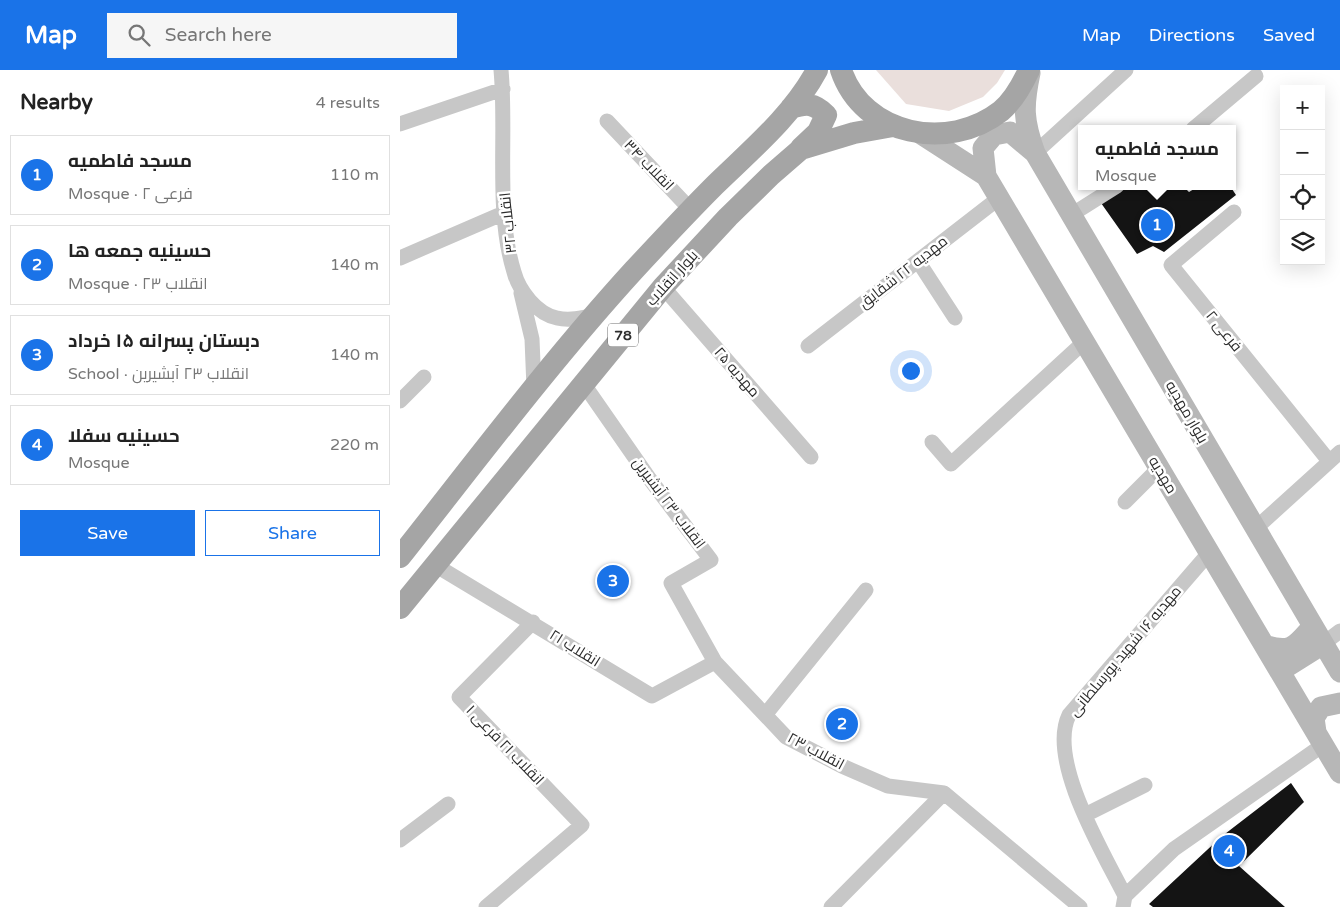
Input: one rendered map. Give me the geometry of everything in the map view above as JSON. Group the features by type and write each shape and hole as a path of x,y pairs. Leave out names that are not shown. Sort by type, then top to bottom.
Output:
{"main road":[{"name":"78","path":"403,546 595,316 691,210 791,108 807,88 817,70"},
{"name":"78","path":"841,70 845,81 865,108 893,126 920,134 949,134 977,126 1002,110 1020,88 1030,70"},
{"path":"1030,70 1025,99 1025,127 1035,153"},
{"path":"791,108 802,104 817,106 826,115 818,132 801,149"},
{"name":"بلوار انقلاب","path":"400,608 662,287 728,217 801,149 854,133 893,126"},
{"path":"986,176 983,148 994,135 1010,132 1035,153"},
{"path":"920,134 986,176"},
{"name":"بلوار مهدیه","path":"1035,153 1340,672"},
{"name":"مهدیه","path":"986,176 1340,774"},
{"path":"1264,645 1280,650 1295,645 1313,626"},
{"path":"1280,671 1323,644"},
{"path":"1319,739 1314,718 1321,707 1340,703"}],"street":[{"name":"انقلاب ۳۲","path":"501,70 503,89 504,213 514,272 520,286 535,307 555,318 575,319 595,316"},
{"path":"1035,153 1126,70"},
{"path":"1198,125 1256,76"},
{"path":"400,124 503,89"},
{"name":"انقلاب ۳۴","path":"607,121 691,210"},
{"path":"1071,215 1111,190"},
{"name":"مهدیه ۲۲ شقایق","path":"808,346 999,198"},
{"name":"فرعی ۲","path":"1234,212 1171,265 1334,457"},
{"path":"400,258 504,213"},
{"path":"918,261 955,318"},
{"path":"520,286 532,339 534,388"},
{"name":"مهدیه ۲۵","path":"662,287 811,457"},
{"path":"932,442 951,464 1084,342"},
{"path":"400,401 424,377"},
{"name":"انقلاب ۲۳ آبشیرین","path":"583,383 649,478 711,560 671,583 715,662"},
{"path":"1256,528 1334,457"},
{"path":"1125,502 1158,468"},
{"name":"مهدیه ۱۶ شهید پورسلطانی","path":"1124,901 1085,815 1066,764 1062,741 1065,723 1069,715 1209,553"},
{"name":"انقلاب ۲۱","path":"435,564 652,696 715,662"},
{"path":"765,714 866,590"},
{"name":"انقلاب ۲۱ فرعی ۱","path":"486,907 582,825 459,697 533,622"},
{"path":"1323,644 1340,631"},
{"name":"انقلاب ۲۳","path":"715,662 786,737 842,766 888,786 944,793"},
{"path":"1124,901 1174,849 1319,739"},
{"path":"1085,815 1145,785"},
{"path":"831,907 944,793 1080,907"},
{"path":"400,840 448,804"}],"shaded area":[{"path":"876,70 1005,70 997,83 983,97 949,111 906,104"}],"building":[{"path":"1120,190 1187,190 1189,192 1192,190 1233,190 1236,195 1164,252 1153,246 1137,254 1101,203"},
{"path":"1291,783 1304,802 1239,866 1285,907 1153,907 1149,904 1221,837"}],"place":[{"name":"مسجد فاطمیه","path":"1157,225"},
{"name":"دبستان پسرانه ۱۵ خرداد","path":"613,581"},
{"name":"حسینیه جمعه ها","path":"842,724"},
{"name":"حسینیه سفلا","path":"1229,851"}]}
